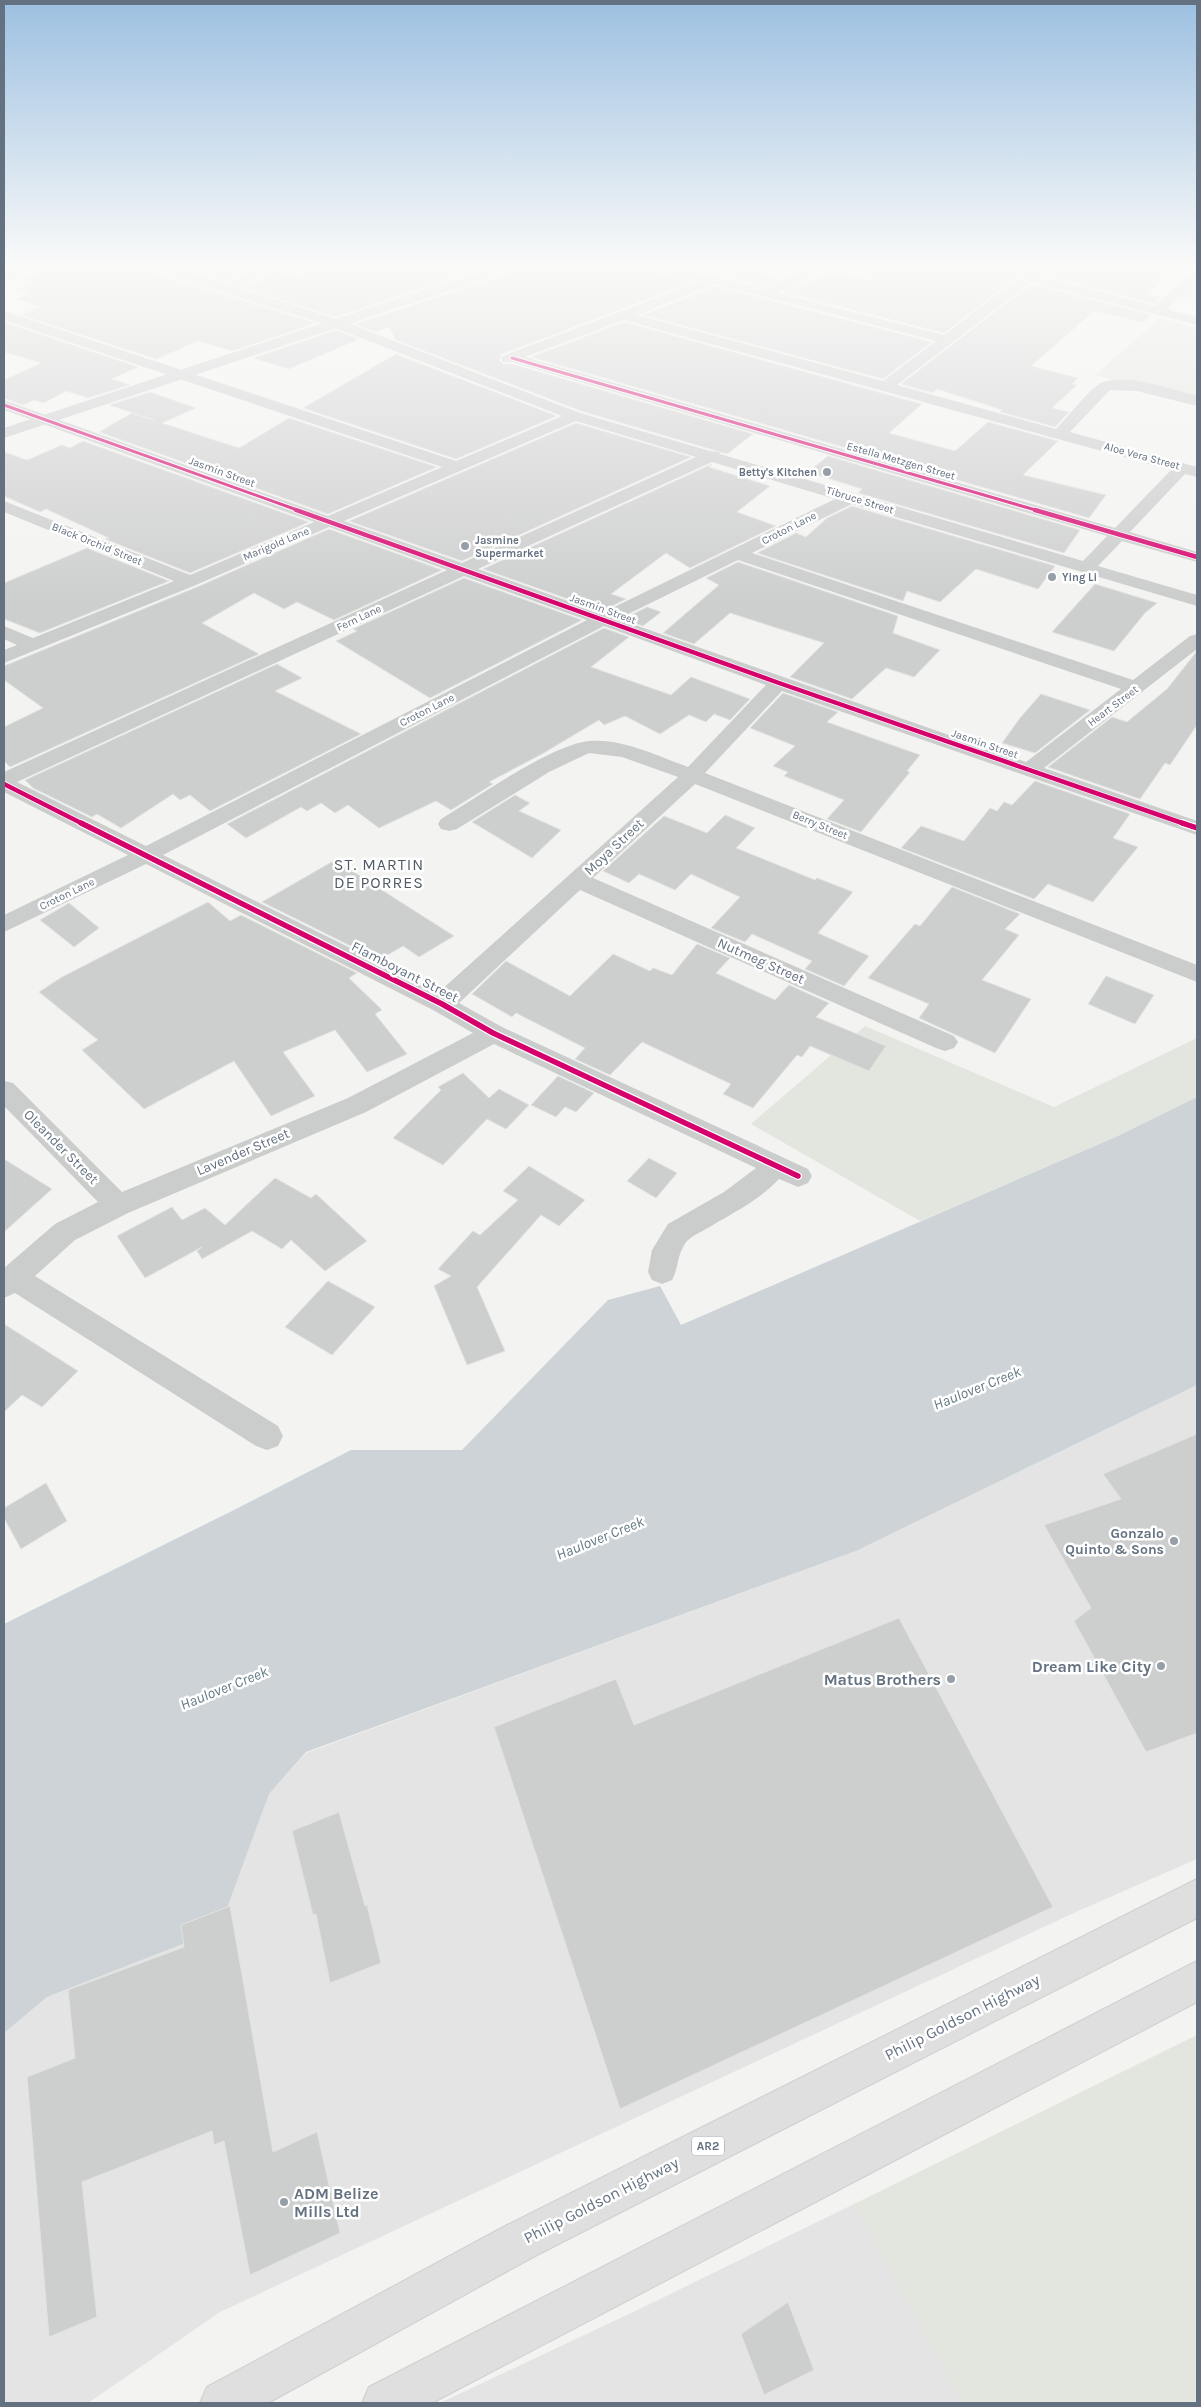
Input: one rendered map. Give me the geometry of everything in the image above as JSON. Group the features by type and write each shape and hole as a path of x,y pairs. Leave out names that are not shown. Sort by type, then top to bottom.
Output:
{"main road":[{"name":"Philip Goldson Highway","path":"223,2403 522,2240 1197,1898"},
{"path":"385,2403 1197,1981"}],"street":[{"path":"4,433 166,379"},
{"path":"199,379 458,467"},
{"name":"Tibruce Street","path":"478,379 575,416 713,455 1197,601"},
{"name":"Estella Metzgen Street","path":"585,379 1197,557"},
{"name":"Aloe Vera Street","path":"857,379 1190,470"},
{"path":"885,387 895,379"},
{"path":"1060,434 1105,387 1112,384 1125,384 1197,401"},
{"name":"Jasmin Street","path":"4,405 779,684 1197,828"},
{"name":"Marigold Lane","path":"4,657 190,581 575,416"},
{"name":"Fern Lane","path":"4,780 713,455"},
{"path":"1086,568 1118,535 1190,470"},
{"name":"Croton Lane","path":"4,924 146,855 602,620 852,497"},
{"name":"Black Orchid Street","path":"4,506 190,581"},
{"path":"738,554 1137,688"},
{"path":"4,632 32,645"},
{"name":"Heart Street","path":"1028,770 1197,640"},
{"name":"Moya Street","path":"442,1004 692,775 779,684"},
{"name":"Berry Street","path":"449,824 564,756 587,747 615,748 692,775 1197,974"},
{"name":"Flamboyant Street","path":"4,784 442,1004 494,1034 787,1170 757,1184 734,1200 678,1232 666,1250 662,1272"},
{"name":"Nutmeg Street","path":"578,880 945,1042"},
{"name":"Lavender Street","path":"9,1282 65,1232 118,1204 357,1105 494,1034"},
{"name":"Oleander Street","path":"4,1090 118,1204"},
{"path":"9,1282 266,1436"}],"shaded area":[{"path":"1113,379 1197,379 1197,400"},
{"path":"865,1026 1054,1107 1197,1038 1197,1097 1118,1136 920,1221 751,1124"},
{"name":"ADM Belize Mills Ltd","path":"1197,1385 1197,1859 1078,1911 220,2312 88,2403 4,2403 4,2033 47,1997 219,1930 269,1794 306,1753 856,1551"},
{"path":"1197,2035 1197,2403 963,2403 854,2204"},
{"path":"854,2204 963,2403 440,2403 650,2304"}],"water":[{"name":"Haulover Creek","path":"1197,1097 1197,1385 856,1551 306,1752 269,1794 219,1930 47,1997 4,2033 4,1624 351,1450 462,1450 608,1300 660,1286 681,1325 1118,1136"}],"building":[{"path":"113,379 130,385 88,398 66,391 44,403 34,400 23,405 4,398 4,380"},
{"path":"352,379 462,379 557,416 456,459 303,408"},
{"path":"498,379 565,379 753,434 727,454 581,411"},
{"path":"608,379 832,379 922,404 889,433 955,451 988,422 1058,441 1023,475 1106,495 1089,518"},
{"path":"907,379 1077,379 1072,384 1077,385 1052,408 1069,412 1055,427 1000,412 1002,410 937,389 933,393 901,384"},
{"path":"150,392 196,408 162,423 239,448 289,418 437,467 328,514 99,432 132,413 154,420 109,405"},
{"path":"576,423 691,457 462,561 349,521"},
{"path":"83,441 309,522 190,573 105,539 109,538 46,509 40,512 4,496 4,452 27,460 62,445 70,448"},
{"path":"828,456 1080,530 1064,553 858,493 862,489 808,472"},
{"path":"712,464 709,467 770,486 737,512 776,526 690,568 666,553 611,594 626,599 602,611 483,569"},
{"path":"852,506 1055,566 1038,589 976,569 940,602 907,591 903,601 757,553 796,533 806,537 827,518"},
{"path":"329,529 442,570 334,620 297,602 284,609 254,593 202,623 259,654 10,767 4,761 4,727 43,708 4,680 4,666 197,587"},
{"path":"87,548 169,581 40,633 4,619 4,583"},
{"path":"738,562 898,616 893,633 940,650 914,677 886,668 852,699 790,677 824,643 730,613 694,644 663,633 719,585 706,578"},
{"path":"464,578 582,620 430,698 336,641 357,631 353,629"},
{"path":"1095,584 1157,603 1145,613 1114,651 1052,632"},
{"path":"647,607 661,612 643,626 623,619"},
{"path":"604,628 629,637 591,667 671,695 691,677 750,699 730,720 714,714 706,722 689,715 660,734 625,716 604,725 599,720 542,754 489,782 493,784 451,810 436,801 379,828 348,805 335,813 321,803 307,811 301,807 246,838 227,824"},
{"path":"1197,651 1197,725 1170,765 1165,763 1140,799 1048,767 1112,717 1127,722 1167,689"},
{"path":"277,664 302,678 275,691 361,734 210,811 190,795 180,800 173,794 121,828 97,814 92,817 33,788 25,780"},
{"path":"783,693 838,712 827,722 920,755 907,771 910,772 861,832 827,819 844,800 784,776 788,772 773,766 795,746 750,728"},
{"path":"1041,694 1090,710 1035,753 1002,743 1020,718"},
{"path":"1035,781 1130,814 1113,838 1138,847 1093,902 1048,884 1034,899 901,848 921,826 964,841 990,808 997,811 1004,802 1012,805"},
{"path":"515,795 530,803 519,811 561,830 532,858 472,822"},
{"path":"725,815 755,828 736,848 815,880 817,878 853,892 818,933 869,956 844,986 805,969 812,961 752,934 745,942 711,928 740,897 691,874 675,890 639,874 629,883 603,871 664,816 707,833"},
{"path":"335,860 454,936 419,957 403,946 379,960 262,902"},
{"path":"952,887 1020,914 1005,929 1019,935 982,980 1031,999 995,1053 919,1018 929,1004 868,978 915,924 920,926"},
{"path":"208,902 230,921 241,915 357,973 349,978 382,1010 375,1014 407,1054 367,1072 335,1030 283,1052 315,1096 271,1116 234,1061 144,1109 82,1050 98,1040 39,992 62,977"},
{"path":"69,903 99,928 74,947 40,920"},
{"path":"697,944 730,958 716,973 775,1000 789,985 829,1003 816,1017 886,1046 869,1071 810,1046 802,1057 797,1055 753,1108 723,1094 731,1084 642,1042 610,1075 575,1059 585,1048 516,1013 512,1017 472,994 506,961 570,996 613,954 650,971 653,968 672,975"},
{"path":"1106,976 1154,995 1135,1024 1088,1004"},
{"path":"463,1073 489,1098 499,1089 529,1105 506,1129 487,1119 443,1165 393,1138 441,1090 438,1087"},
{"path":"558,1076 594,1093 576,1112 565,1107 556,1117 531,1105"},
{"path":"649,1158 677,1173 656,1198 627,1181"},
{"path":"4,1159 52,1189 4,1232"},
{"path":"529,1166 585,1200 559,1226 541,1215 477,1287 505,1351 467,1365 434,1286 451,1276 438,1269 473,1231 480,1235 518,1200 503,1191"},
{"path":"275,1178 311,1198 316,1194 367,1241 325,1271 291,1240 282,1249 252,1231 202,1259 197,1251 202,1247 145,1278 117,1236 172,1207 182,1220 205,1208 225,1225"},
{"path":"328,1281 375,1307 332,1355 285,1327"},
{"path":"4,1324 78,1371 42,1407 22,1395 4,1412"},
{"path":"1197,1434 1197,1733 1146,1752 1074,1621 1091,1608 1044,1525 1121,1499 1103,1474"},
{"path":"46,1483 67,1521 21,1549 4,1518 4,1508"},
{"path":"899,1618 1053,1907 620,2109 494,1727 616,1679 634,1725"},
{"path":"339,1812 365,1906 367,1905 381,1963 330,1983 316,1914 313,1915 292,1831"},
{"path":"230,1906 273,2152 317,2132 340,2233 250,2275 224,2141 214,2145 212,2131 82,2182 97,2317 49,2337 27,2077 75,2058 68,1990 184,1947 181,1925"},
{"path":"788,2302 814,2370 764,2395 741,2334"}],"cycle path":[{"path":"585,379 1197,557"},
{"path":"4,405 779,683 1197,828"},
{"path":"4,784 442,1004 493,1033 798,1176"}],"place":[{"name":"Betty's Kitchen","path":"827,472"},
{"name":"Jasmine Supermarket","path":"465,546"},
{"name":"Ying Li","path":"1052,577"},
{"name":"Gonzalo Quinto & Sons","path":"1174,1541"},
{"name":"Dream Like City","path":"1161,1666"},
{"name":"Matus Brothers","path":"951,1679"},
{"name":"ADM Belize Mills Ltd","path":"284,2202"}],"district":[{"name":"ST. MARTIN DE PORRES","path":"379,873"}]}
